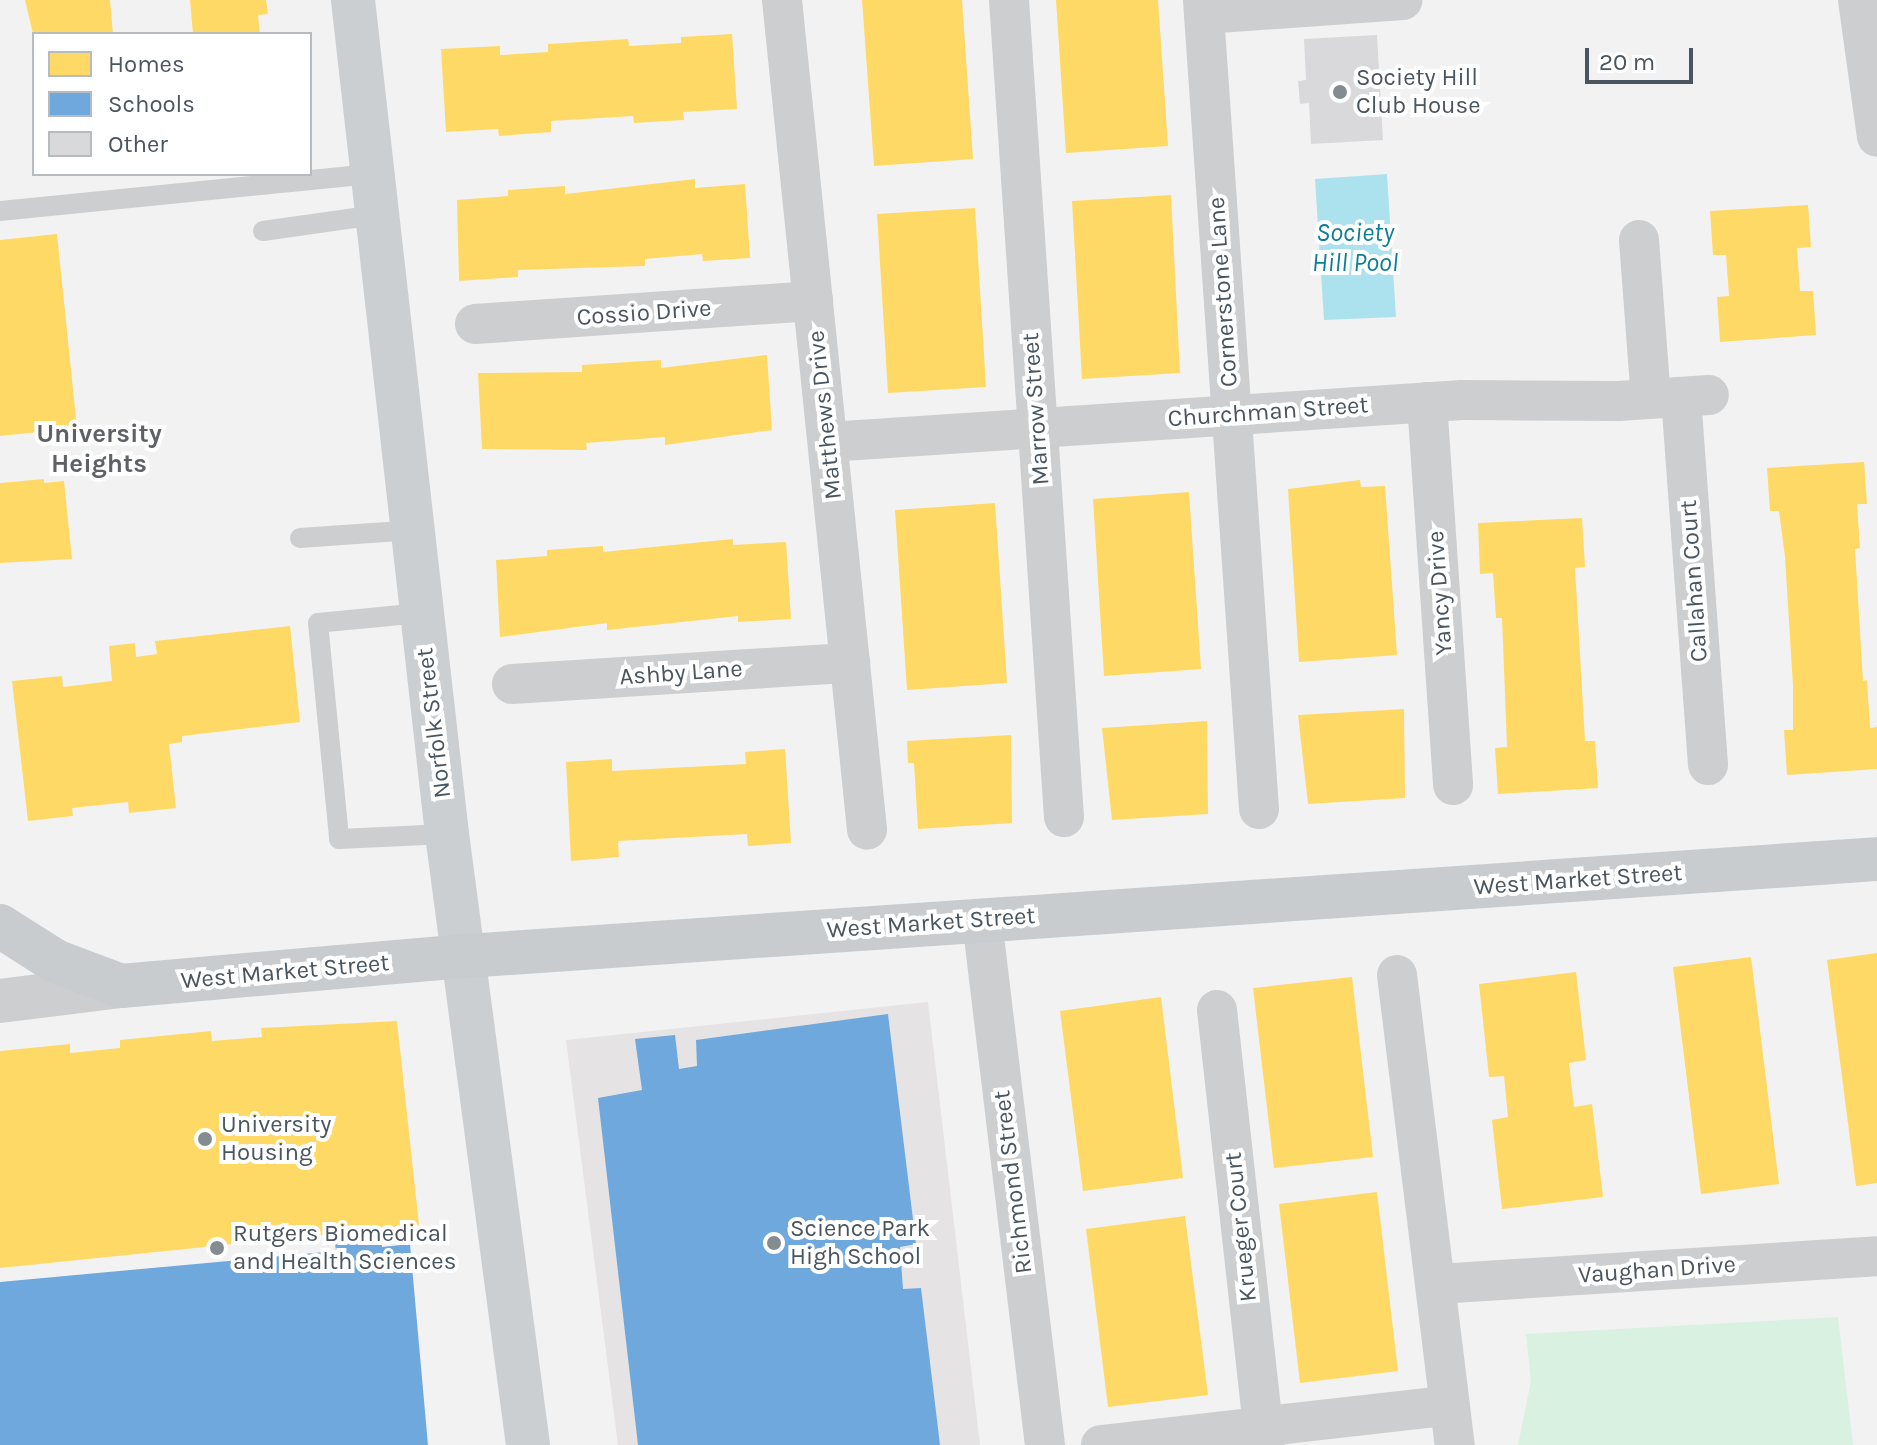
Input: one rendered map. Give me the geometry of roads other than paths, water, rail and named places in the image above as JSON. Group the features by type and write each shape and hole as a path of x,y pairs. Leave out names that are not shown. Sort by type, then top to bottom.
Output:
{"main road":[{"name":"Norfolk Street","path":"353,0 447,834 466,956 528,1445"},
{"name":"West Market Street","path":"0,926 55,961 121,986 466,956 1877,859"}],"street":[{"name":"Matthews Drive","path":"782,0 867,830"},
{"name":"Marrow Street","path":"1009,0 1064,817"},
{"path":"1204,7 1403,0"},
{"path":"1858,0 1870,42 1877,137"},
{"name":"Cornerstone Lane","path":"1204,7 1259,809"},
{"name":"Callahan Court","path":"1639,240 1680,397 1708,765"},
{"name":"Cossio Drive","path":"475,324 813,301"},
{"name":"Churchman Street","path":"828,442 1427,402 1680,397"},
{"name":"Yancy Drive","path":"1427,402 1453,785"},
{"name":"Ashby Lane","path":"512,684 850,663"},
{"name":"Richmond Street","path":"982,920 1045,1445"},
{"path":"1397,975 1455,1445"},
{"path":"0,1001 121,986"},
{"name":"Krueger Court","path":"1217,1010 1264,1437"},
{"name":"Vaughan Drive","path":"1437,1284 1877,1256"},
{"path":"1101,1445 1264,1437 1450,1405"}],"lane":[{"path":"0,211 373,195"},
{"path":"263,231 373,195"},
{"path":"300,538 413,530"},
{"path":"421,613 318,623 339,839 447,834"}],"water":[{"name":"Society Hill Pool","path":"1387,174 1396,317 1324,320 1315,179"}],"place":[{"name":"Society Hill Club House","path":"1340,92"},
{"name":"University Housing","path":"205,1139"},
{"name":"Science Park High School","path":"774,1243"},
{"name":"Rutgers Biomedical and Health Sciences","path":"217,1248"}],"district":[{"name":"University Heights","path":"99,449"}]}
